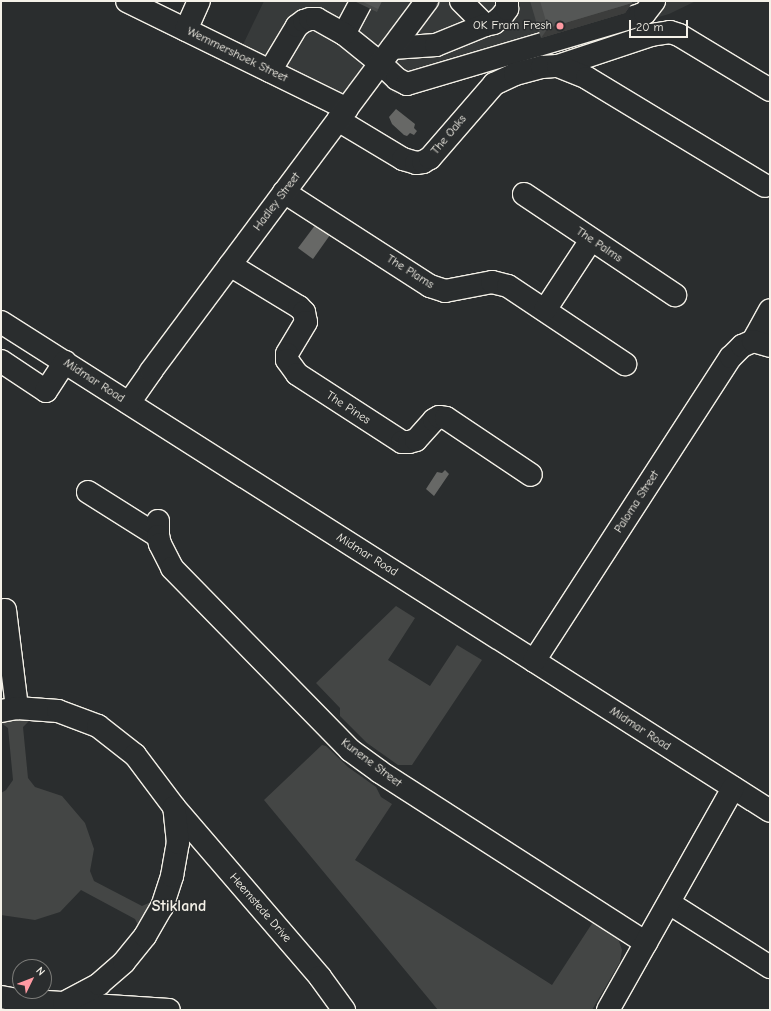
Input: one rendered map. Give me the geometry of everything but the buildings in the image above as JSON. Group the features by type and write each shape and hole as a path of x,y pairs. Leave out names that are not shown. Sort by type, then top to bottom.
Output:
{"street":[{"name":"Wemmershoek Street","path":"127,1 270,71 342,114"},
{"path":"186,30 199,1"},
{"name":"Hadley Street","path":"129,403 427,1"},
{"path":"461,1 485,25"},
{"path":"386,56 436,45 485,25 494,23 507,9 508,1"},
{"path":"270,71 297,26 310,19 317,19 386,56 397,79 407,84 640,15 645,13 654,1"},
{"path":"344,34 360,4"},
{"name":"The Oaks","path":"342,114 403,159 416,163 423,162 430,158 494,84 515,74 542,67 558,66 651,35 670,32 679,35 770,90"},
{"name":"The Oaks","path":"558,66 587,78 765,186"},
{"name":"The Plams","path":"284,192 435,288 452,291 492,282 508,286 625,364"},
{"name":"The Palms","path":"524,194 675,295"},
{"path":"545,310 591,240"},
{"name":"The Pines","path":"230,265 299,307 304,312 306,322 287,354 287,360 297,374 402,442 416,440 434,420 439,417 446,418 531,475"},
{"name":"Paloma Street","path":"534,661 726,364 755,344 770,310"},
{"name":"Midmar Road","path":"1,322 770,811"},
{"path":"1,361 46,391 65,362"},
{"name":"Kunene Street","path":"88,492 158,528 164,556 172,568 350,750 380,772 646,943"},
{"path":"6,610 9,709"},
{"name":"Heemstede Drive","path":"9,709 58,711 98,726 135,755 174,807 320,977 344,1010"},
{"path":"608,1010 733,788"},
{"path":"64,1003 99,984 124,962 145,936 162,907 172,876 178,843 174,807"},
{"path":"669,902 770,967"},
{"path":"1,997 16,1000 133,1006 169,1010"}],"shaded area":[{"path":"264,1 696,1 669,14 395,94 376,79 348,112 238,55"},
{"path":"396,109 415,124 414,128 417,131 414,135 410,133 407,136 404,135 392,124 389,117"},
{"path":"316,224 330,235 313,259 298,248"},
{"path":"445,470 449,474 434,496 426,489 437,472 442,473"},
{"path":"396,606 415,618 388,660 430,686 457,645 482,660 412,765 398,765 367,743 340,716 340,708 316,683"},
{"path":"30,715 30,720 23,727 28,778 35,787 62,796 85,823 94,849 90,871 94,881 142,906 151,902 155,904 141,931 135,919 81,890 60,912 35,920 1,915 1,793 6,790 13,780 8,728 1,723 1,717"},
{"path":"322,745 326,746 348,767 376,787 381,797 392,804 355,860 552,985 593,922 618,938 622,950 620,962 592,1010 438,1010 264,800"}],"place":[{"name":"OK Fram Fresh","path":"560,26"}],"district":[{"name":"Stikland","path":"179,906"}]}
